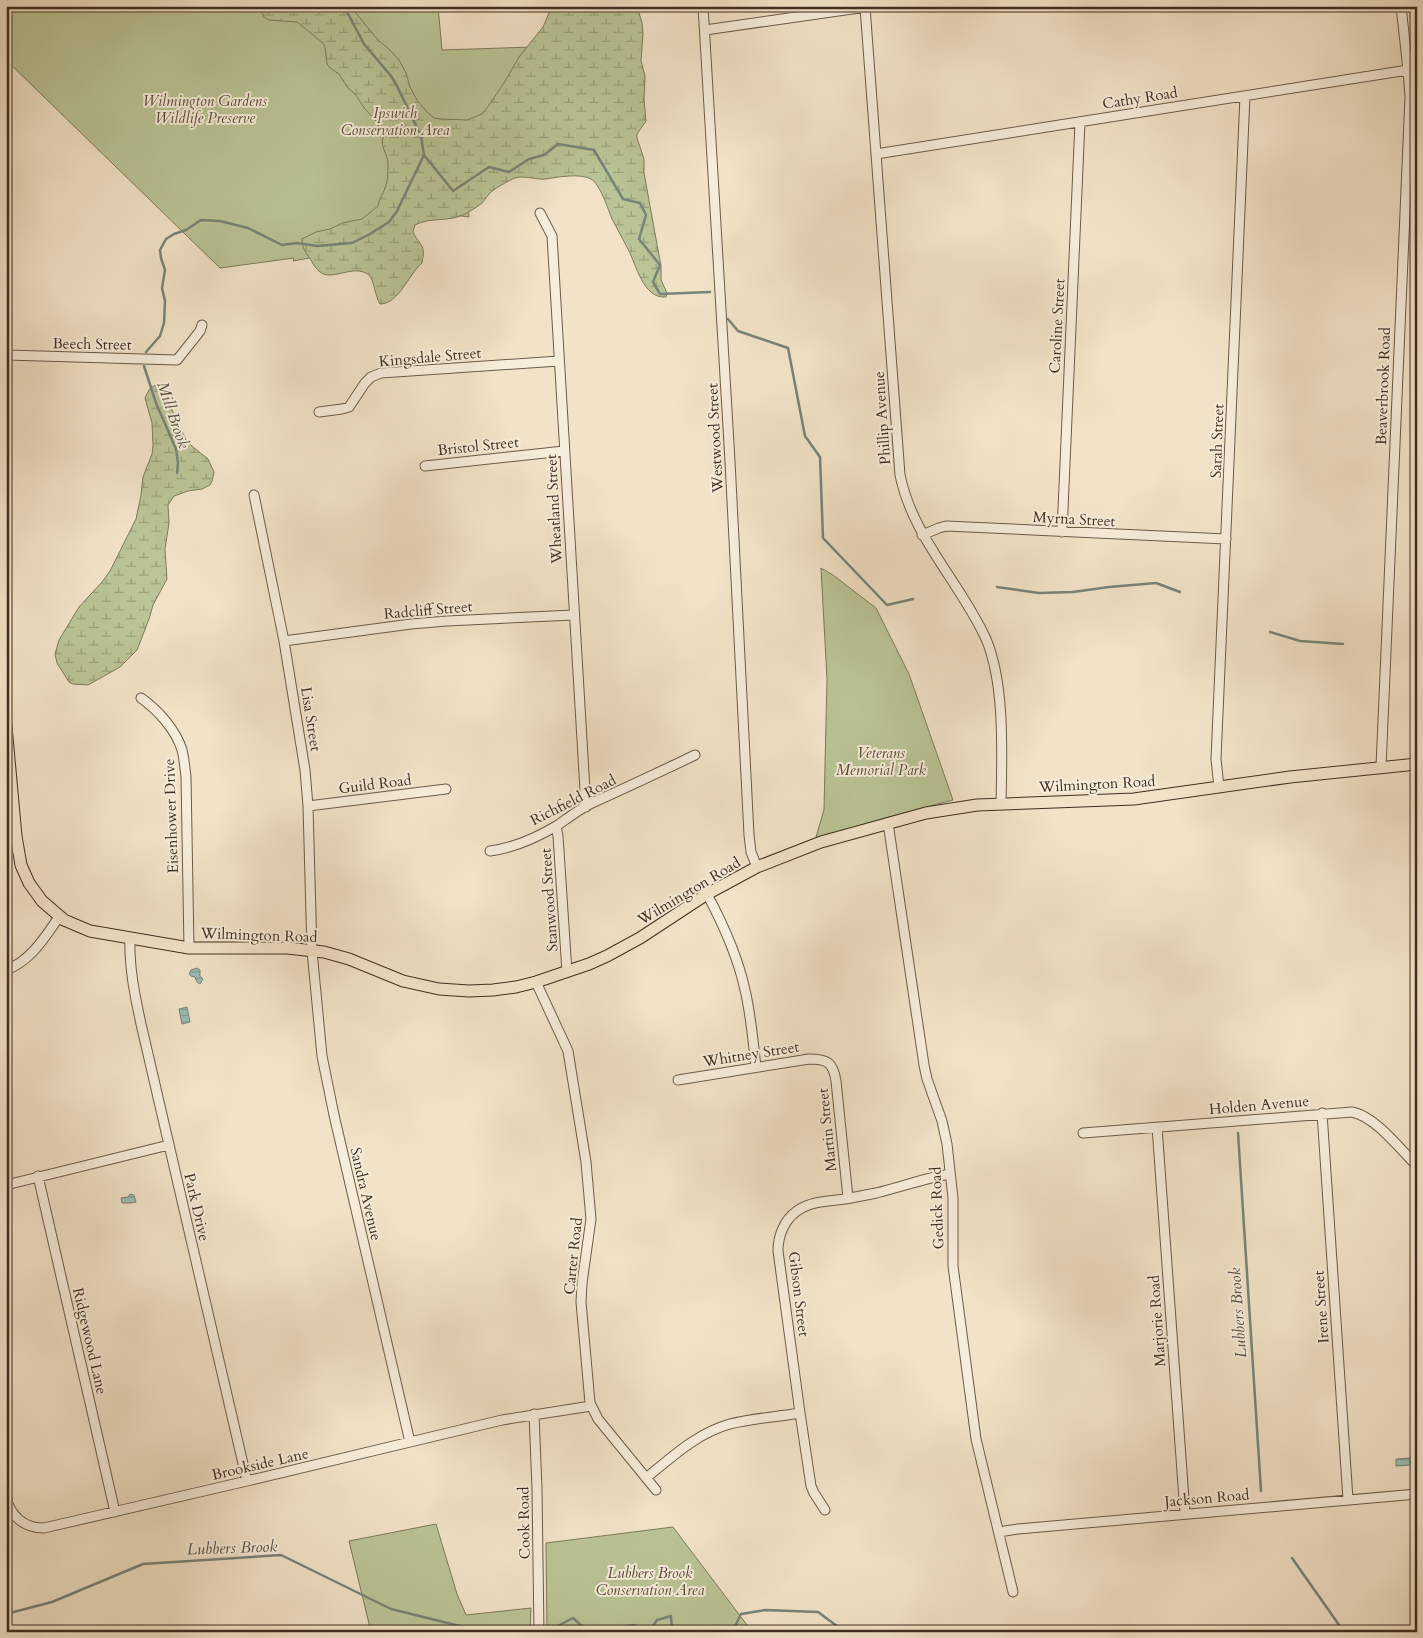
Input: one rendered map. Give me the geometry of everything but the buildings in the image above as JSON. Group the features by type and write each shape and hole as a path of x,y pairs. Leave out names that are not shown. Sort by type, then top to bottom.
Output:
{"main road":[{"name":"Wilmington Road","path":"6,726 8,769 21,865 36,893 48,907 59,917 74,926 90,931 189,948 286,948 312,950 341,956 403,981 440,989 469,991 493,990 536,982 567,972 616,952 707,894 757,867 810,846 948,808 968,805 1120,800 1290,777 1417,764"}],"street":[{"name":"Westwood Street","path":"703,6 731,471 749,835 751,852 757,867"},
{"name":"Beaverbrook Road","path":"1381,767 1409,118 1408,70 1401,6"},
{"path":"705,30 869,7"},
{"name":"Phillip Avenue","path":"869,7 876,154 900,475 910,510 922,535 975,617 992,657 997,679 1001,722 1001,804"},
{"name":"Cathy Road","path":"876,154 1408,70"},
{"name":"Sarah Street","path":"1218,787 1216,758 1245,96"},
{"name":"Caroline Street","path":"1062,532 1080,122"},
{"name":"Wheatland Street","path":"540,213 552,236 586,806"},
{"name":"Beech Street","path":"6,355 177,360 200,332 202,325"},
{"name":"Kingsdale Street","path":"319,412 349,407 365,383 371,377 381,373 559,361"},
{"name":"Bristol Street","path":"425,466 564,451"},
{"name":"Lisa Street","path":"254,495 284,641 304,758 308,806 312,950"},
{"name":"Myrna Street","path":"922,535 944,526 1226,539"},
{"name":"Radcliff Street","path":"284,641 447,620 574,615"},
{"name":"Eisenhower Drive","path":"141,698 153,707 172,730 180,745 183,756 186,777 189,948"},
{"name":"Richfield Road","path":"490,851 510,847 556,826 586,806 647,779 694,755"},
{"name":"Guild Road","path":"308,806 446,789"},
{"name":"Gedick Road","path":"888,823 924,1065 942,1121 947,1144 954,1218 953,1266 976,1439 1013,1592"},
{"name":"Stanwood Street","path":"556,826 567,972"},
{"path":"707,894 720,920 741,972 749,1008 756,1066"},
{"path":"6,970 19,964 30,954 59,917"},
{"name":"Park Drive","path":"130,938 130,960 135,996 247,1481"},
{"name":"Sandra Avenue","path":"312,950 318,1020 328,1086 410,1442"},
{"name":"Carter Road","path":"536,982 568,1051 586,1162 591,1204 591,1223 581,1302 591,1406 598,1420 656,1490"},
{"name":"Whitney Street","path":"678,1080 809,1059 822,1059 828,1062"},
{"name":"Martin Street","path":"828,1062 834,1072 836,1081 848,1198"},
{"name":"Holden Avenue","path":"1083,1133 1352,1112 1368,1117 1417,1166"},
{"name":"Irene Street","path":"1322,1113 1348,1499"},
{"name":"Marjorie Road","path":"1157,1127 1184,1513"},
{"path":"6,1185 169,1145"},
{"name":"Gibson Street","path":"825,1510 812,1488 800,1413 778,1243 784,1226 797,1210 810,1205 888,1190 950,1174"},
{"name":"Ridgewood Lane","path":"38,1176 115,1512"},
{"name":"Brookside Lane","path":"6,1497 10,1508 17,1518 36,1528 47,1528 534,1414 591,1406"},
{"path":"646,1478 688,1444 717,1428 740,1422 800,1413"},
{"name":"Cook Road","path":"534,1414 539,1632"},
{"name":"Jackson Road","path":"1000,1532 1184,1513 1417,1494"}],"green space":[{"name":"Wilmington Gardens Wildlife Preserve","path":"6,6 438,6 442,50 624,44 586,167 466,168 469,217 438,213 363,248 293,261 294,258 220,268 6,60"},
{"name":"Ipswich Conservation Area","path":"259,6 353,6 355,12 378,40 399,60 417,100 427,112 434,118 467,120 482,114 487,108 519,57 543,27 552,6 637,6 643,34 641,61 645,76 644,99 646,121 637,134 637,138 644,159 644,173 661,266 661,280 667,293 666,297 658,296 646,287 612,219 598,186 591,179 581,176 542,179 515,178 494,190 482,203 463,215 415,225 413,232 423,248 422,263 398,294 387,303 380,304 371,277 363,272 350,271 325,275 320,272 305,250 302,239 342,223 362,219 378,206 388,176 388,160 382,141 383,137 377,122 355,94 347,87 339,74 327,64 323,43 297,22 269,20 264,17"},
{"path":"155,385 170,406 186,440 208,459 214,472 212,481 210,485 202,489 174,496 168,505 169,523 165,549 167,579 153,605 137,650 120,667 88,685 73,684 69,682 57,663 55,654 59,640 79,607 110,571 136,519 143,477 152,454 153,445 152,423 145,398 149,390"},
{"name":"Veterans Memorial Park","path":"821,568 876,608 909,674 953,800 818,838 816,837 824,810 827,679"},
{"path":"436,1524 457,1594 466,1615 531,1608 530,1632 371,1632 349,1541"},
{"name":"Lubbers Brook Conservation Area","path":"673,1527 750,1629 713,1632 547,1632 546,1543"}],"water":[{"path":"197,968 200,970 200,976 203,979 200,984 195,977 189,974 191,970"},
{"path":"187,1007 190,1022 182,1024 179,1009"},
{"path":"130,1194 134,1195 136,1202 122,1203 121,1198 128,1197"},
{"path":"1410,1458 1411,1465 1396,1466 1396,1459"}],"waterway":[{"name":"Mill Brook","path":"146,352 160,336 164,323 165,301 162,288 165,270 160,250 166,239 174,234 186,230 201,220 220,221 248,228 282,245 297,243 317,246 352,243 389,222 397,211 424,155 421,136 397,86 364,44 344,6"},
{"path":"424,155 453,191 489,167 509,172 529,159 544,155 558,144 594,150 623,199 640,203 646,215 639,239 660,265 653,282 660,294 710,292"},
{"path":"728,319 738,331 788,348 805,436 820,457 823,538 887,605 913,599"},
{"name":"Mill Brook","path":"144,366 156,403 176,449 177,473"},
{"path":"997,587 1039,593 1073,592 1156,583 1180,592"},
{"path":"1270,632 1300,641 1343,644"},
{"name":"Lubbers Brook","path":"1238,1133 1261,1491"},
{"name":"Lubbers Brook","path":"6,1614 52,1602 143,1564 281,1555 391,1609 484,1632"},
{"name":"Lubbers Brook","path":"1292,1558 1344,1632"},
{"name":"Lubbers Brook","path":"693,1632 735,1626 741,1614 765,1610 818,1612 845,1632"},
{"name":"Lubbers Brook","path":"649,1632 657,1620 671,1616 672,1628 676,1632"},
{"name":"Lubbers Brook","path":"548,1631 573,1618 584,1628 615,1629 634,1625 641,1632"},
{"name":"Lubbers Brook","path":"519,1632 534,1630"}]}
